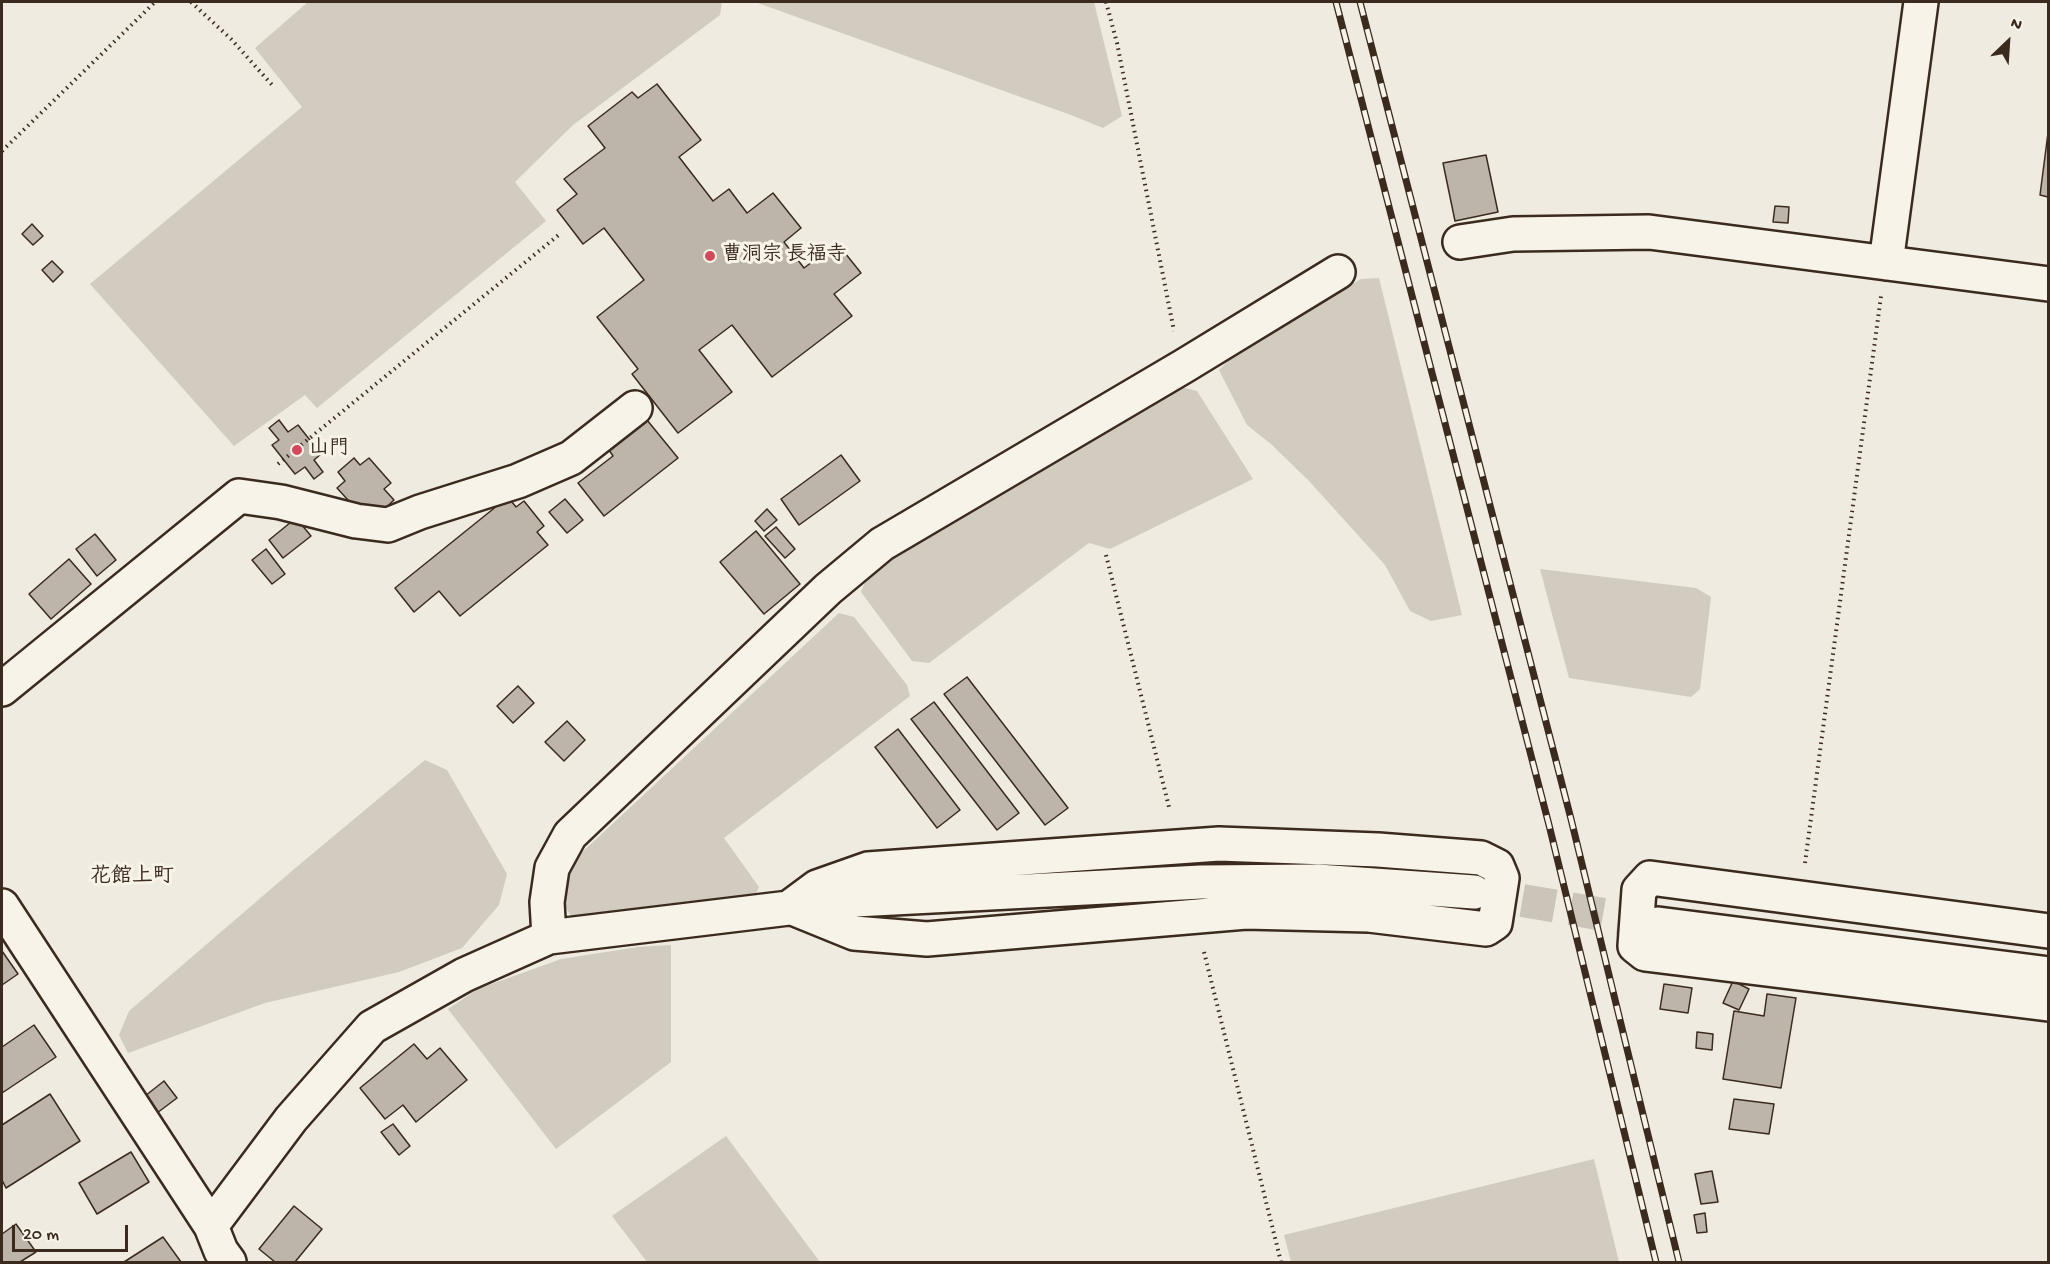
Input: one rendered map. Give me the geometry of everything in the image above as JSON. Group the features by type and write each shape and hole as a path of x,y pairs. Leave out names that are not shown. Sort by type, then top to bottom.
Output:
{"street":[{"path":"1886,263 1922,2"},
{"path":"1460,242 1513,234 1649,232 2049,284"},
{"path":"549,937 547,902 552,868 570,835 828,589 882,544 1184,366 1338,272"},
{"path":"2,689 239,496 281,502 356,521 388,525 420,512 518,481 571,458 635,408"},
{"path":"1219,844 1367,849 1481,858 1497,867 1502,878 1495,923 1486,929 1369,915 1246,912 927,939 854,933 790,908 817,887 868,869 1219,844"},
{"path":"2049,932 1650,878 1639,890 1635,946 1645,954 2049,1004"},
{"path":"2,906 219,1251 291,1119 372,1027 464,975 549,937 855,900 1201,882 1317,881 1474,892"},
{"path":"1658,924 2049,974"}],"path":[{"path":"2,151 155,2"},
{"path":"190,2 231,39 273,86"},
{"path":"1106,2 1117,43 1175,335 1184,366"},
{"path":"236,499 561,233"},
{"path":"1800,898 1886,263"},
{"path":"1106,555 1179,847"},
{"path":"1194,916 1281,1263"}],"shaded area":[{"path":"308,2 722,2 720,15 573,125 515,182 546,221 317,408 305,395 234,446 90,284 302,107 255,48"},
{"path":"755,2 1094,2 1122,116 1103,128"},
{"path":"1379,278 1462,615 1431,621 1410,611 1385,565 1309,481 1271,444 1247,425 1219,370 1235,354 1361,279"},
{"path":"1181,387 1197,391 1253,479 1110,549 1089,543 929,663 912,661 861,592 868,575 972,508"},
{"path":"1540,569 1696,588 1711,597 1700,689 1691,697 1569,678"},
{"path":"839,613 854,617 907,685 910,696 724,838 759,887 754,898 573,920 564,904 564,885 578,856"},
{"path":"425,760 447,770 507,874 499,905 462,948 399,972 265,1003 128,1053 119,1035 129,1011"},
{"path":"671,945 671,1062 556,1149 448,1009 478,989 561,959 638,947"},
{"path":"726,1136 820,1262 647,1262 612,1216"},
{"path":"1594,1159 1619,1262 1291,1262 1284,1235"}],"building":[{"name":"曹洞宗 長福寺","path":"657,84 701,140 679,157 713,201 729,189 747,213 773,193 801,228 784,242 804,268 837,243 861,273 834,294 852,316 772,377 732,325 699,350 732,392 678,433 632,374 638,369 597,317 644,280 604,228 583,244 557,210 577,194 564,179 605,148 588,126 632,92 638,98"},
{"path":"2048,133 2048,197 2040,195"},
{"path":"1486,155 1498,212 1455,221 1443,163"},
{"path":"1775,206 1789,207 1788,223 1773,222"},
{"path":"32,224 43,236 33,245 22,234"},
{"path":"52,261 63,272 53,282 42,270"},
{"name":"山門","path":"279,420 288,432 298,425 321,454 314,460 323,472 314,479 305,467 295,474 272,445 279,440 269,428"},
{"path":"647,420 678,458 604,516 578,483 613,456 609,450"},
{"path":"841,455 860,481 799,525 781,499"},
{"path":"354,458 360,465 369,458 391,483 384,489 394,500 375,518 358,511 337,488 345,481 338,472"},
{"path":"508,497 516,507 524,501 544,526 537,532 548,545 460,616 439,591 414,612 395,588"},
{"path":"565,499 583,520 567,533 549,512"},
{"path":"767,509 777,520 764,531 755,521"},
{"path":"296,518 311,536 283,558 269,540"},
{"path":"776,527 795,549 785,558 765,536"},
{"path":"756,531 800,584 764,614 720,562"},
{"path":"95,534 116,560 97,576 76,549"},
{"path":"266,549 285,574 272,584 252,560"},
{"path":"69,559 91,584 51,619 29,594"},
{"path":"967,677 1068,808 1045,825 944,694"},
{"path":"518,686 534,703 513,723 497,706"},
{"path":"934,702 1019,813 997,830 911,719"},
{"path":"567,721 585,740 564,761 545,742"},
{"path":"898,729 960,810 937,828 875,747"},
{"path":"2,951 18,974 2,985"},
{"path":"1733,981 1749,989 1739,1010 1723,1003"},
{"path":"1664,984 1692,988 1688,1013 1660,1009"},
{"path":"1767,994 1796,998 1781,1088 1723,1079 1734,1011 1764,1016"},
{"path":"34,1025 56,1057 2,1093 2,1047"},
{"path":"1697,1032 1713,1034 1712,1050 1696,1048"},
{"path":"414,1044 427,1059 440,1048 467,1080 416,1122 403,1105 385,1119 360,1088"},
{"path":"164,1081 177,1098 153,1116 140,1100"},
{"path":"50,1094 80,1141 6,1188 2,1180 2,1125"},
{"path":"1734,1099 1774,1104 1769,1134 1729,1129"},
{"path":"393,1124 410,1146 399,1155 381,1132"},
{"path":"131,1152 149,1182 97,1214 79,1183"},
{"path":"1712,1171 1718,1202 1701,1204 1695,1174"},
{"path":"294,1206 322,1229 295,1262 275,1262 259,1249"},
{"path":"1705,1213 1707,1232 1697,1233 1694,1215"},
{"path":"16,1224 36,1252 20,1262 2,1262 2,1234"},
{"path":"163,1237 181,1262 124,1262"}],"tunnel":[{"path":"1474,892 1658,924"}],"railway":[{"path":"1336,2 1549,825 1656,1262"},
{"path":"1360,2 1571,819 1679,1262"}],"place":[{"name":"曹洞宗 長福寺","path":"710,256"},
{"name":"山門","path":"297,450"}],"district":[{"name":"花館上町","path":"132,878"}]}
